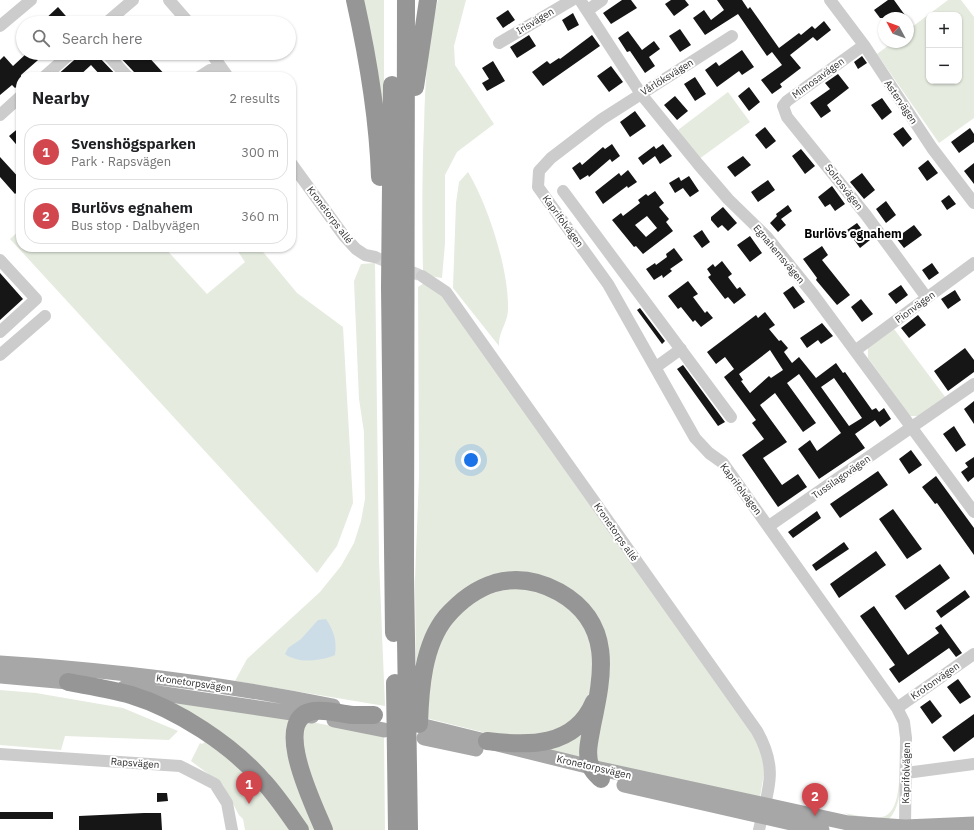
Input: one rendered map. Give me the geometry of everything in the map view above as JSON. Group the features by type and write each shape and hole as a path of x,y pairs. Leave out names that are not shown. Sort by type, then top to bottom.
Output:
{"highway":[{"path":"355,0 367,57 377,126 384,250 390,288"},
{"path":"393,0 390,288 391,532 405,828"},
{"path":"405,828 406,246 404,193 406,0"},
{"path":"406,246 413,178 413,116 416,76 428,0"},
{"path":"405,828 418,751 420,700 434,636 444,619 457,605 469,595 495,583 512,580 530,581 548,586 578,605 590,621 602,653 602,671 589,741 589,756 596,773"},
{"path":"68,682 108,689 144,700 208,733 228,747 263,780 300,830"},
{"path":"487,741 525,745 557,739 570,731 582,720 591,709 598,690"},
{"path":"324,830 300,770 294,745 294,736 298,721 305,714 312,711 326,710 381,721"}],"main road":[{"name":"Kronetorpsvägen","path":"0,663 123,674 213,685 302,700 381,721"},
{"name":"Kronetorpsvägen","path":"0,676 141,690 305,714"},
{"name":"Kronetorpsvägen","path":"596,773 424,732 487,741 596,773 762,818"},
{"path":"762,818 848,823 905,829 974,824"},
{"path":"762,818 822,830"}],"street":[{"path":"0,26 31,0"},
{"path":"114,16 133,0"},
{"path":"169,0 183,16"},
{"name":"Irisvägen","path":"499,43 572,0"},
{"name":"Egnahemsvägen","path":"580,0 588,10 641,94 728,199 767,237 856,350 974,512"},
{"path":"588,10 602,0"},
{"name":"Astervägen","path":"830,0 864,45 932,148 974,203"},
{"name":"Vårlöksvägen","path":"602,118 732,36"},
{"name":"Mimosavägen","path":"787,117 783,106 787,101 864,45"},
{"path":"50,72 63,60"},
{"path":"112,60 123,72"},
{"path":"216,60 225,72"},
{"path":"207,72 210,70 225,72"},
{"path":"0,115 16,101"},
{"name":"Solrosvägen","path":"787,117 861,209 927,298"},
{"name":"Kaprifolvägen","path":"602,118 551,158 539,171 538,187 608,284 695,438 723,463 897,708 904,722 906,774 905,829"},
{"name":"Kronetorps allé","path":"296,170 344,236 356,249 365,255 376,257"},
{"path":"563,191 731,417"},
{"path":"0,260 36,300 0,332"},
{"name":"Pionvägen","path":"856,350 974,263"},
{"name":"Kronetorps allé","path":"422,276 446,292 757,731 765,745 771,772 762,818"},
{"path":"0,355 45,316"},
{"path":"656,368 681,349"},
{"name":"Tussilagovägen","path":"769,526 974,384"},
{"name":"Krotonvägen","path":"897,708 974,654"},
{"name":"Rapsvägen","path":"0,754 180,766 215,784 227,803 232,830"},
{"path":"906,774 974,764"}],"shaded area":[{"path":"363,0 384,0 384,129"},
{"path":"438,0 466,0 454,46 455,65 494,124 457,152 445,175 445,243 442,278 430,276 423,270 422,198 424,111 429,47"},
{"path":"948,0 961,0 974,17 974,118 939,143 877,54 885,48 914,48 914,26 926,16 926,84 962,84 962,12 932,12"},
{"path":"728,92 750,122 699,159 678,130"},
{"path":"468,172 476,186 490,220 505,276 508,314 500,336 499,346 453,288 456,203 459,182"},
{"path":"16,234 16,246 10,239"},
{"path":"22,252 169,252 207,294 245,262 238,252 263,252 297,293 343,327 353,503 337,546 317,573"},
{"path":"375,263 379,560 385,706 235,681 247,659 320,592 341,566 354,543 361,521 365,499 364,432 359,399 354,281 361,264"},
{"path":"424,283 443,297 758,741 765,768 760,797 595,761 607,656 556,583 467,590 416,689 415,580 419,477 418,287"},
{"path":"894,329 946,398 921,416 910,416 868,358 868,348"},
{"path":"523,585 571,605 594,641 595,683 578,716 546,736 494,735 426,718 427,683 437,643 471,599"},
{"path":"326,619 334,636 336,645 335,655 323,659 303,660 290,657 285,654 288,648 301,639 318,620"},
{"path":"0,690 36,693 123,708 178,731 169,740 65,736 61,750 0,745"},
{"path":"152,696 293,718 317,830 308,830 267,774 242,748 218,731"},
{"path":"588,720 584,762 534,749"},
{"path":"306,721 384,736 385,830 329,830 300,758"},
{"path":"207,741 216,745 275,806 291,830 245,830 243,819 239,815 223,785 191,761 200,743 202,744"},
{"path":"900,761 900,792 896,807 889,819 859,820 844,813 873,818 882,817 888,814 893,809 898,793"}],"building":[{"path":"622,0 631,0 637,8 611,24 603,13"},
{"path":"671,0 685,0 689,5 674,16 665,4"},
{"path":"717,0 742,0 748,9 750,7 779,48 799,33 801,35 812,26 815,29 824,21 831,30 817,41 813,37 790,55 801,68 780,84 782,87 772,94 761,80 782,65 772,52 767,56 738,14 705,35 693,18 704,10 711,20 724,10"},
{"path":"888,0 894,0 903,12 878,12 878,15 874,10"},
{"path":"58,7 66,16 48,16"},
{"path":"508,10 515,20 503,28 496,18"},
{"path":"573,13 579,25 568,31 562,20"},
{"path":"680,29 691,45 680,52 669,36"},
{"path":"628,31 642,50 654,41 660,49 649,57 655,66 645,73 630,51 627,52 618,38"},
{"path":"529,35 536,46 517,58 510,47"},
{"path":"592,35 600,46 543,86 532,72 547,61 550,64 559,58 560,59"},
{"path":"742,50 754,67 742,75 739,71 717,87 705,70 716,62 719,66"},
{"path":"4,56 13,66 19,60 38,60 24,72 16,72 16,87 15,88 12,85 0,95 0,60"},
{"path":"862,56 867,63 858,69 854,62"},
{"path":"74,60 102,60 113,72 97,72 91,65 83,72 61,72"},
{"path":"123,60 151,60 162,72 134,72"},
{"path":"493,61 505,81 487,91 482,83 489,79 482,68"},
{"path":"611,66 623,82 609,92 597,76"},
{"path":"838,74 849,88 827,105 831,111 821,118 810,103 830,89 825,83"},
{"path":"695,77 706,94 695,101 684,84"},
{"path":"749,87 760,102 749,111 738,96"},
{"path":"675,96 688,111 677,120 664,105"},
{"path":"882,98 892,112 882,120 871,105"},
{"path":"635,111 646,126 630,137 620,122"},
{"path":"765,127 776,141 766,149 755,135"},
{"path":"903,127 912,139 903,147 893,134"},
{"path":"970,128 974,134 974,142 959,153 951,142"},
{"path":"16,130 16,144 9,136"},
{"path":"612,144 620,156 612,162 610,159 589,177 588,175 580,180 572,168 580,162 582,165 603,147 605,149"},
{"path":"663,144 672,156 660,164 655,156 643,165 638,158 654,146 656,149"},
{"path":"801,149 815,166 805,174 792,156"},
{"path":"743,156 751,165 735,177 727,167"},
{"path":"0,157 16,175 15,194 0,177"},
{"path":"928,160 938,173 927,181 918,168"},
{"path":"974,163 974,184 964,171"},
{"path":"628,170 637,182 628,188 627,186 603,204 595,192 619,173 621,176"},
{"path":"862,173 875,190 864,199 850,182"},
{"path":"689,176 699,191 690,197 683,188 675,193 669,183 679,177 681,181"},
{"path":"768,180 775,190 758,202 751,192"},
{"path":"832,186 845,204 835,211 830,204 825,207 818,197"},
{"path":"655,191 664,203 659,207 669,219 666,222 673,231 643,254 636,246 634,247 612,220 621,213 623,216 640,203 638,200 646,194 648,196","holes":["647,216 657,228 646,237 635,225"]},
{"path":"949,195 956,204 947,210 941,201"},
{"path":"886,201 896,215 886,223 876,209"},
{"path":"788,205 792,211 781,219 786,225 778,232 770,223 777,216 776,214"},
{"path":"723,207 737,223 728,231 722,225 718,228 711,220 711,217"},
{"path":"857,223 870,240 860,248 847,230"},
{"path":"914,225 922,235 904,248 896,238"},
{"path":"702,230 710,242 702,248 693,236"},
{"path":"750,236 762,253 750,262 737,245"},
{"path":"822,246 828,255 822,260 850,295 837,305 816,280 817,278 803,259"},
{"path":"674,248 683,260 670,269 672,271 663,278 662,275 654,280 646,269 655,263 656,265 667,257 666,254"},
{"path":"722,261 732,274 728,277 737,289 740,287 746,295 734,304 728,297 725,299 708,277 711,275 707,269 713,264 715,267"},
{"path":"932,263 939,273 929,280 922,270"},
{"path":"0,273 23,299 0,320"},
{"path":"688,281 698,294 693,297 705,313 707,311 713,318 701,327 695,320 693,322 681,307 678,309 668,296"},
{"path":"901,285 908,295 896,304 888,294"},
{"path":"793,286 805,302 794,309 783,293"},
{"path":"955,290 961,300 948,309 941,299"},
{"path":"861,299 873,314 862,322 851,307"},
{"path":"640,308 665,341 662,344 637,310"},
{"path":"765,312 775,325 769,329 779,341 781,340 788,348 784,352 792,363 799,357 816,378 836,363 843,373 845,372 872,410 876,408 879,412 884,408 891,419 880,427 875,420 855,434 865,448 819,479 798,449 810,440 817,451 841,433 799,374 787,383 816,423 803,432 775,393 760,405 787,442 763,458 782,485 798,474 807,487 778,507 742,455 764,439 752,423 756,420 724,377 734,369 725,357 716,364 707,352 756,315 758,318","holes":["770,350 783,370 771,378 769,376 750,393 741,381 743,380 739,374","834,378 862,418 849,426 821,387"]},
{"path":"918,315 926,325 909,338 901,328"},
{"path":"822,323 833,336 821,344 818,340 807,348 800,338"},
{"path":"965,348 974,360 974,372 948,391 934,371"},
{"path":"683,365 725,422 718,426 677,369"},
{"path":"974,401 974,424 964,409"},
{"path":"954,426 966,445 956,452 943,434"},
{"path":"911,450 922,465 909,474 899,459"},
{"path":"974,457 974,477 968,482 961,472 968,467 965,463"},
{"path":"878,471 888,485 840,518 830,504"},
{"path":"936,476 974,528 974,555 937,503 935,504 922,487"},
{"path":"893,509 922,549 907,559 879,519"},
{"path":"817,511 821,518 793,538 788,532"},
{"path":"844,542 849,549 816,571 812,565"},
{"path":"876,551 886,565 839,598 830,584"},
{"path":"940,564 950,578 905,610 895,596"},
{"path":"965,590 970,597 941,618 936,611"},
{"path":"874,606 908,655 939,633 935,628 941,624 962,653 956,657 949,648 899,683 889,669 895,665 860,616"},
{"path":"958,679 971,697 960,704 947,687"},
{"path":"930,700 942,716 932,724 920,707"},
{"path":"974,714 974,737 954,752 942,737"},
{"path":"157,793 167,793 168,801 157,802"},
{"path":"0,812 53,812 53,819 0,819"},
{"path":"161,813 162,830 79,830 79,816"}],"tunnel":[{"path":"375,257 422,276"}],"place":[{"name":"Svenshögsparken","path":"249,804"},
{"name":"Burlövs egnahem","path":"815,816"}],"district":[{"name":"Burlövs egnahem","path":"853,233"}]}
